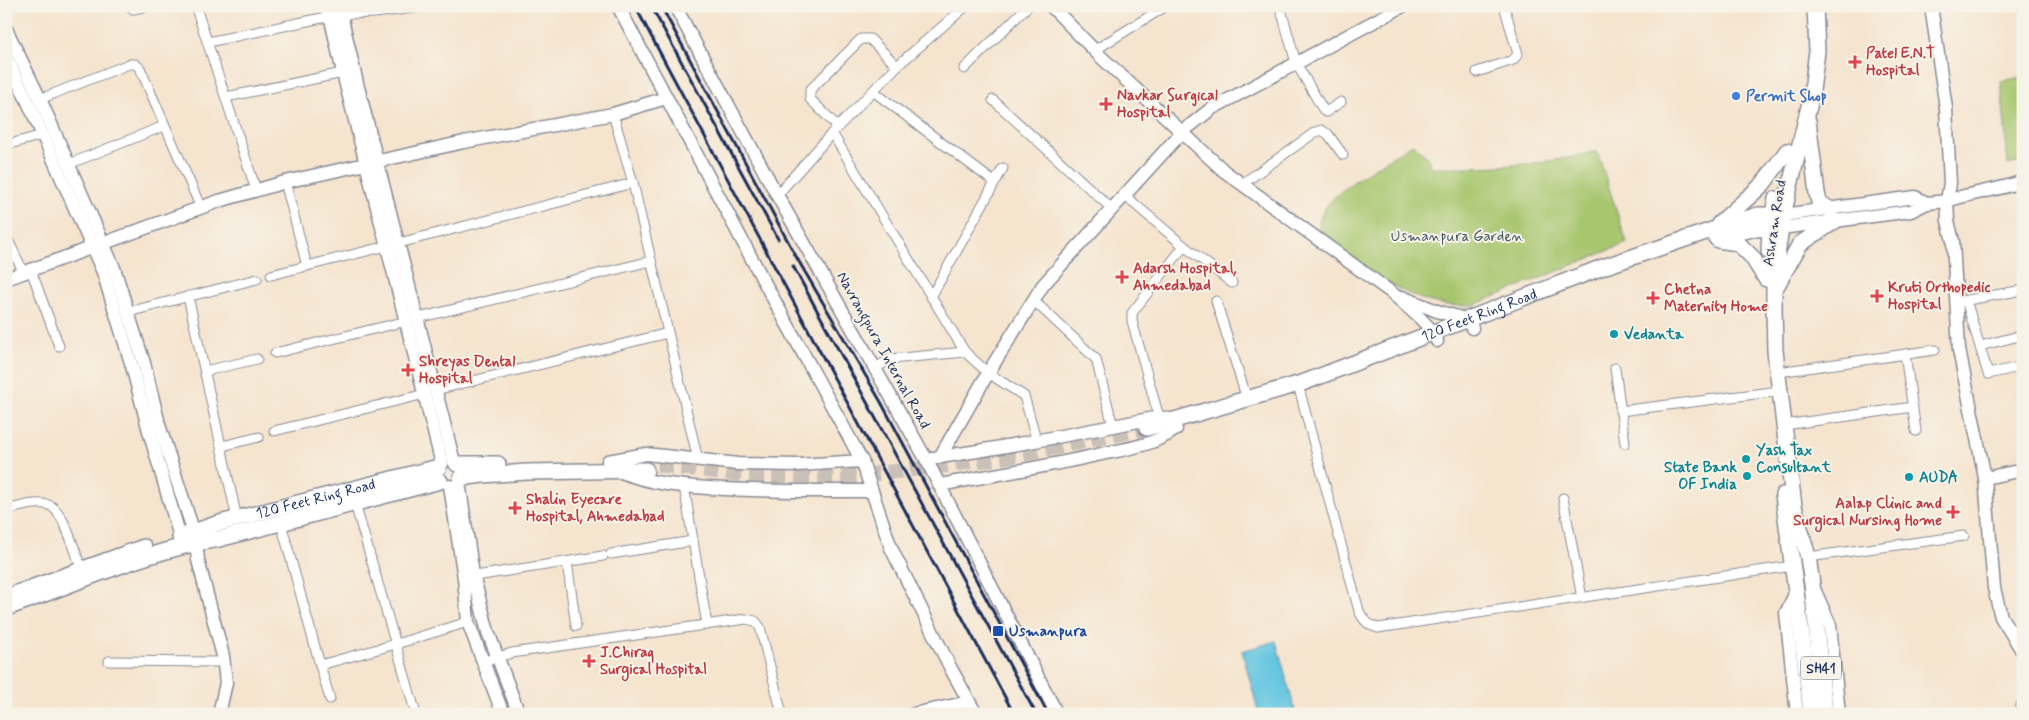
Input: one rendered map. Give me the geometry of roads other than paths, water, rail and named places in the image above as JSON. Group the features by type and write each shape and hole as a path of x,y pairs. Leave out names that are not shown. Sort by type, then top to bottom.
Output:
{"main road":[{"name":"Ashram Road","path":"1804,587 1792,566 1766,351 1770,285 1777,221 1787,151 1801,96 1806,60 1805,6"},
{"name":"Ashram Road","path":"1777,221 1811,98 1817,51 1815,6"},
{"path":"1787,151 1763,184 1713,235 1738,243 1752,257 1770,285 1800,244 1832,215 1819,202 1807,110"},
{"name":"120 Feet Ring Road","path":"1176,425 1247,399 1305,382 1436,337 1603,267 1713,235 1758,215 1777,221"},
{"name":"Ashram Road","path":"1770,285 1775,351 1794,506 1808,557 1804,587"},
{"name":"120 Feet Ring Road","path":"1176,425 1300,392 1379,365 1436,337"},
{"path":"1148,432 1176,425"},
{"name":"120 Feet Ring Road","path":"6,608 65,588 188,540 216,524 237,519 480,465 641,466"},
{"name":"120 Feet Ring Road","path":"6,597 125,553 188,540 219,539 356,504 450,473"},
{"name":"SH41","path":"1804,587 1808,623 1825,714"},
{"path":"1808,623 1811,714"}],"street":[{"path":"130,6 136,9 147,6"},
{"path":"208,42 335,11 376,13 428,6"},
{"path":"618,6 762,278 862,461 891,548 976,714"},
{"name":"Navrangpura Internal Road","path":"675,6 777,195 926,459 1058,714"},
{"path":"777,195 835,130 897,66 966,6"},
{"path":"964,69 1028,6"},
{"path":"1051,6 1224,171 1392,293 1420,318 1436,337"},
{"path":"1095,50 1166,6"},
{"path":"1280,6 1296,63 1324,111 1326,112 1341,102"},
{"path":"940,457 988,373 1043,285 1182,132 1211,109 1403,6"},
{"path":"1477,72 1514,60 1518,54 1504,6"},
{"path":"1931,6 1946,108 1950,183 1946,201 1961,301 1959,350 1985,478 1994,588 2001,617 2023,652"},
{"path":"197,11 256,190"},
{"path":"335,11 343,73 372,163 450,473 468,577 468,622 504,714"},
{"path":"335,11 357,83 372,163"},
{"path":"6,30 69,164 98,245 103,272 130,356 149,431 188,540 198,560 223,656 226,683 219,714"},
{"path":"897,66 870,39 861,39 810,90 810,99 835,130 931,297 965,352 988,373 1024,396 1037,442"},
{"path":"6,57 11,77 43,135 98,245 114,268 144,363 188,540 191,562 217,662 218,683 211,714"},
{"path":"40,99 129,64 135,64 140,68 200,208"},
{"path":"226,97 343,73"},
{"path":"873,91 994,182"},
{"path":"6,279 200,208 285,182 464,142 613,114 666,98"},
{"path":"992,100 1112,209"},
{"path":"613,114 633,183 698,460"},
{"path":"69,164 164,126"},
{"path":"1242,184 1321,130 1328,134 1343,154"},
{"path":"6,146 43,135"},
{"path":"931,297 1003,168"},
{"path":"1777,221 1832,215 1915,197 1927,203 1946,201 1962,195 2008,187 2023,181"},
{"path":"285,182 307,266"},
{"path":"271,276 633,183"},
{"path":"1124,195 1184,246 1232,283"},
{"path":"6,236 28,272 59,346"},
{"path":"1159,417 1132,320 1132,313 1184,246"},
{"path":"275,353 651,261"},
{"path":"128,312 257,279"},
{"path":"1961,301 2023,290"},
{"path":"1392,293 1470,324"},
{"path":"188,296 237,519"},
{"path":"1033,300 1096,359 1113,426"},
{"path":"1961,301 1980,346 1988,374 2023,366"},
{"path":"1216,302 1247,399"},
{"path":"274,432 668,332"},
{"path":"1980,346 2023,335"},
{"path":"1778,372 1935,350"},
{"path":"875,368 891,359 965,352"},
{"path":"1905,354 1916,431"},
{"path":"205,371 257,359"},
{"path":"1615,368 1625,443"},
{"path":"1300,392 1359,611 1366,623 1378,628 1792,566"},
{"path":"1620,411 1771,392"},
{"path":"1784,425 1913,407"},
{"path":"926,459 965,455 1159,417 1176,425 1165,437 1146,444 1053,465 940,485"},
{"path":"222,446 259,437"},
{"path":"611,465 646,454 738,464 772,465 862,461"},
{"path":"611,465 639,479 684,486 747,491 871,491"},
{"path":"1985,478 2023,470"},
{"path":"684,486 707,625"},
{"path":"1563,498 1582,598"},
{"path":"6,510 39,504 50,505 60,514 82,570"},
{"path":"356,504 416,714"},
{"path":"281,523 330,699"},
{"path":"1808,557 1964,536"},
{"path":"468,577 693,542"},
{"path":"567,562 576,626"},
{"path":"468,577 519,714"},
{"path":"1797,714 1786,613 1804,587 1830,625 1838,714"},
{"path":"484,661 497,656 746,618 755,621 760,627 782,714"},
{"path":"320,665 468,622"},
{"path":"2010,632 2023,631"},
{"path":"109,661 217,662"},
{"path":"913,714 969,702"},
{"path":"2022,714 2023,705"}],"water":[{"path":"1276,641 1295,710 1281,714 1259,714 1242,651"}],"tunnel":[{"path":"635,462 744,475 849,477 1020,455 1147,428"}],"railway":[{"path":"635,6 1014,714"},
{"path":"651,6 778,239"},
{"path":"661,6 798,260 881,402 1048,714"},
{"path":"793,266 1036,714"}],"place":[{"name":"Patel E.N.T Hospital","path":"1855,62"},
{"name":"Permit Shop","path":"1736,96"},
{"name":"Navkar Surgical Hospital","path":"1106,104"},
{"name":"Adarsh Hospital, Ahmedabad","path":"1122,277"},
{"name":"Kruti Orthopedic Hospital","path":"1877,296"},
{"name":"Chetna Maternity Home","path":"1653,298"},
{"name":"Vedanta","path":"1614,334"},
{"name":"Shreyas Dental Hospital","path":"408,370"},
{"name":"Yash Tax Consultant","path":"1746,459"},
{"name":"State Bank OF India","path":"1747,476"},
{"name":"AUDA","path":"1909,477"},
{"name":"Shalin Eyecare Hospital, Ahmedabad","path":"515,508"},
{"name":"Aalap Clinic and Surgical Nursing Home","path":"1953,512"},
{"name":"Usmanpura","path":"998,631"},
{"name":"J.Chirag Surgical Hospital","path":"589,661"}],"park label":[{"name":"Usmanpura Garden","path":"1457,236"}]}
